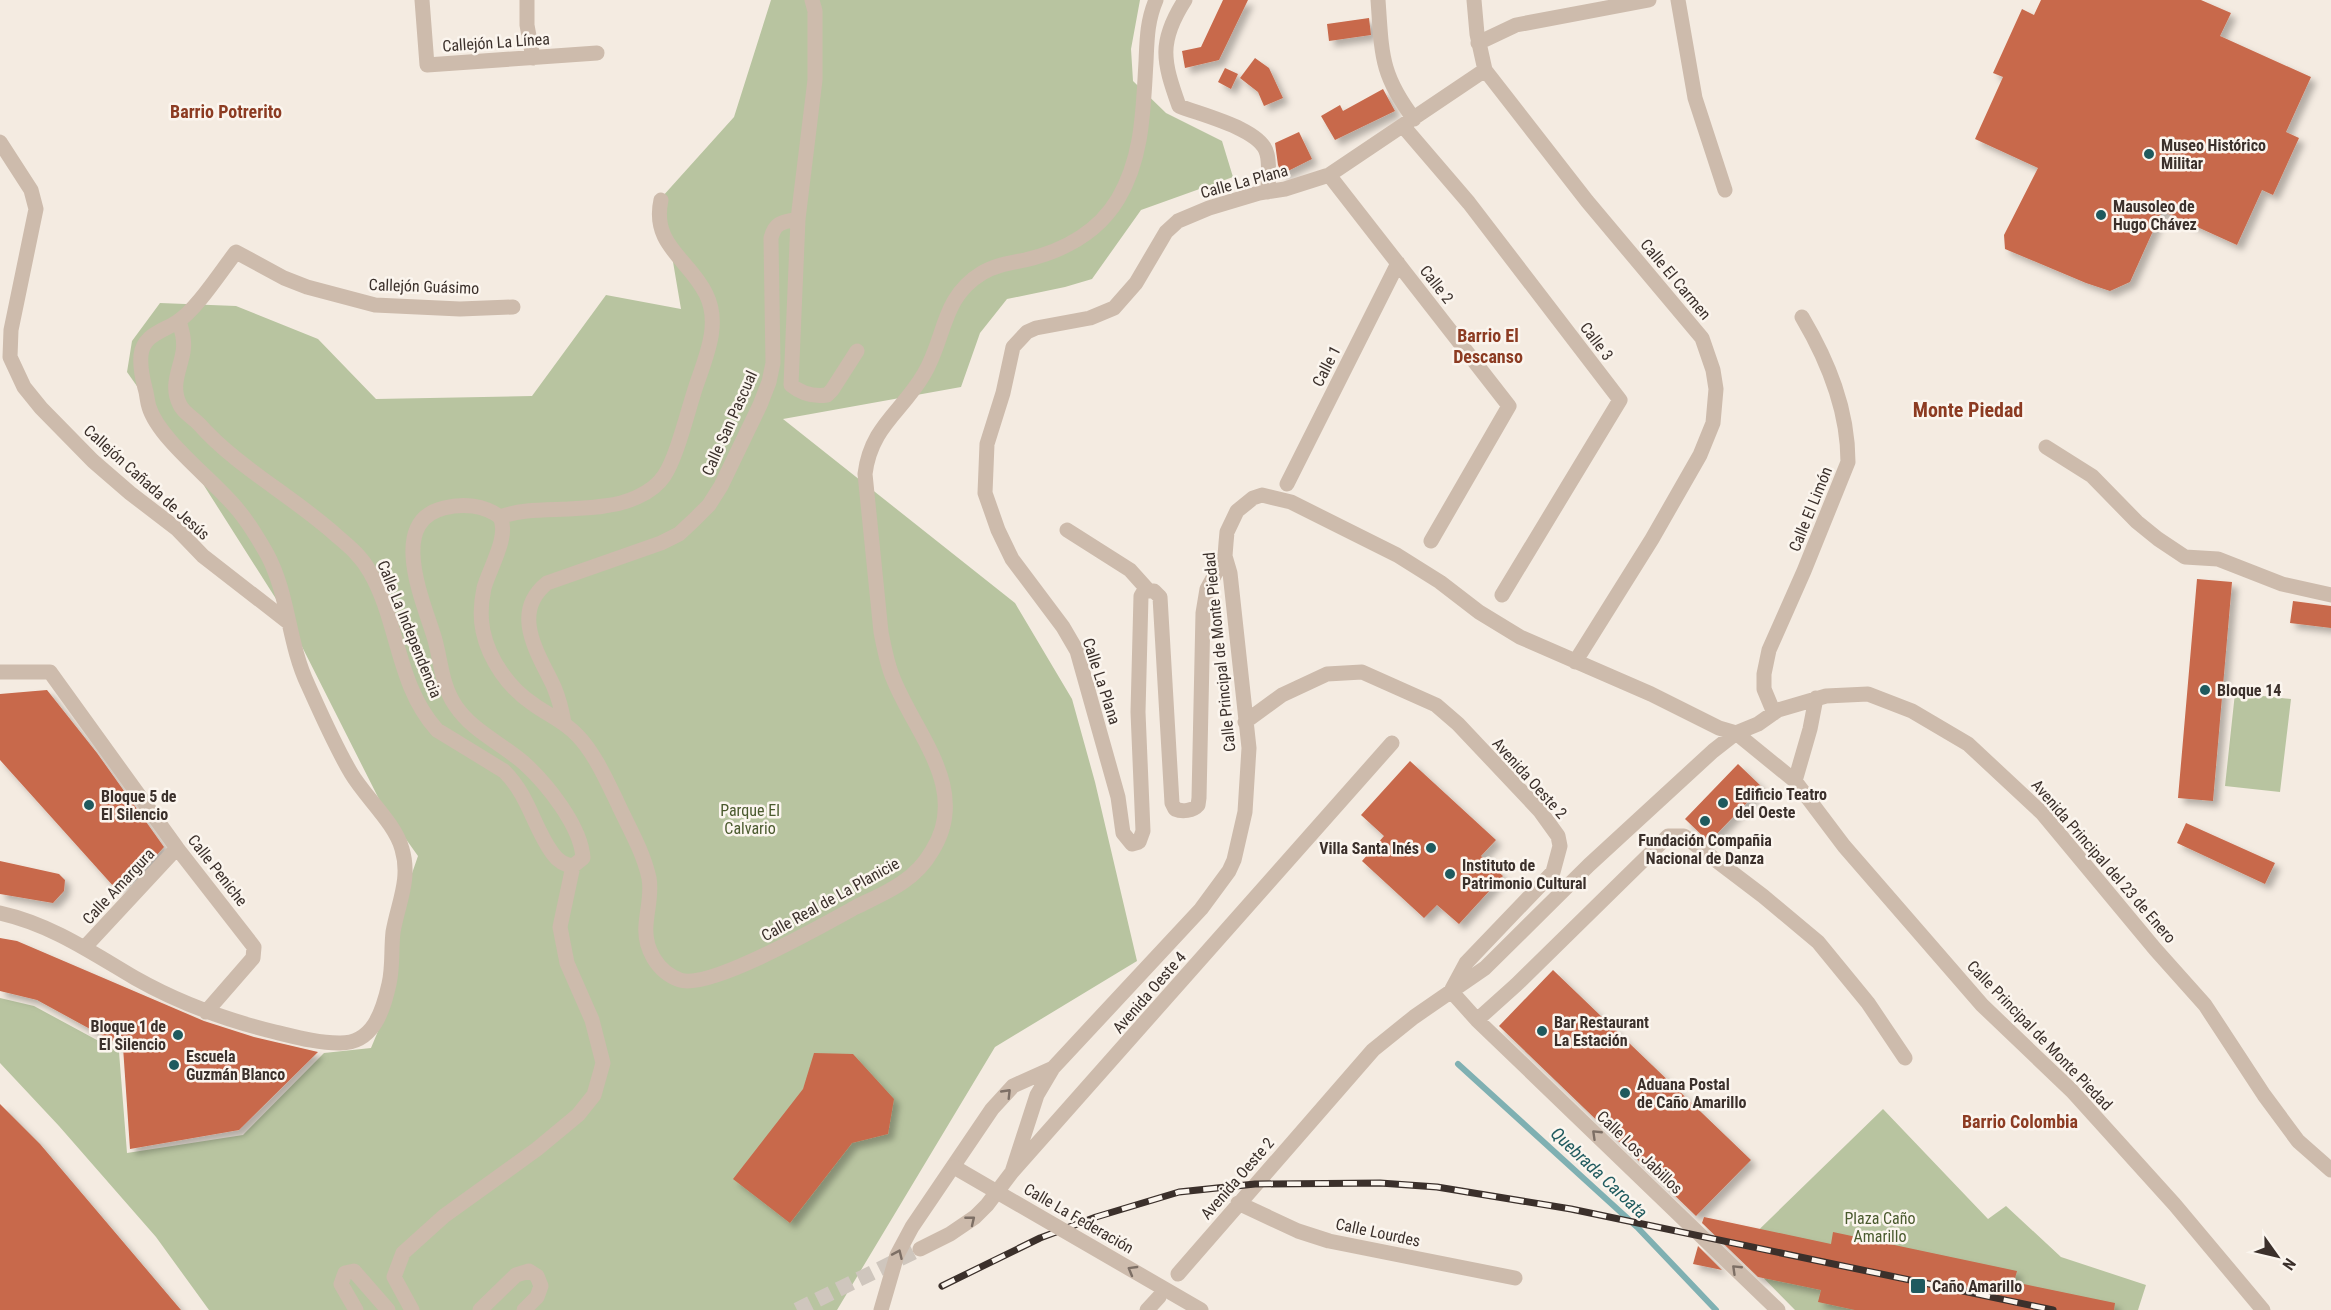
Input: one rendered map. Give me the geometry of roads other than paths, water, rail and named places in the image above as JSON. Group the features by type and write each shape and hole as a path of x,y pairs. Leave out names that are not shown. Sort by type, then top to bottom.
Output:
{"street":[{"name":"Callejón La Línea","path":"422,0 428,65 597,53"},
{"path":"527,0 527,25 533,58"},
{"path":"813,0 815,80 798,219 791,385 799,392 827,395 857,351"},
{"name":"Calle Real de La Planicie","path":"500,517 503,530 484,588 481,610 482,629 487,646 490,654 515,689 531,703 564,723 579,737 617,802 643,857 649,879 651,895 646,926 647,943 651,956 668,974 682,981 707,979 773,952 903,882 926,861 941,836 946,818 945,794 940,772 893,679 885,652 865,474 867,458 872,443 924,375 941,335 948,310 968,283 995,266 1053,252 1072,243 1091,231 1117,201 1134,162 1141,135 1147,29 1156,0"},
{"path":"1185,0 1172,23 1164,51 1171,85 1179,106 1258,139 1268,155 1268,192"},
{"path":"1378,0 1384,65 1408,122"},
{"name":"Calle El Carmen","path":"1474,0 1478,44 1485,70 1587,201 1702,338 1713,370 1716,389 1713,423 1700,454 1652,539 1575,662"},
{"path":"1478,44 1516,25 1649,0"},
{"path":"1678,0 1695,98 1725,190"},
{"name":"Calle La Plana","path":"1148,590 1143,591 1139,602 1138,712 1143,831 1139,842 1132,844 1123,833 1118,797 1077,651 1063,627 1012,559 990,509 984,484 987,444 1003,393 1013,347 1017,340 1036,328 1090,318 1114,308 1136,283 1166,232 1178,221 1209,208 1285,189 1329,175 1485,70"},
{"name":"Calle 3","path":"1408,122 1620,400 1502,595"},
{"name":"Callejón Cañada de Jesús","path":"0,142 31,190 36,209 11,330 10,357 24,387 41,408 93,461 177,529 203,556 288,622"},
{"name":"Calle 2","path":"1329,175 1509,406 1431,541"},
{"path":"500,517 520,511 606,506 645,494 656,485 669,466 707,352 713,327 712,308 705,292 664,238 659,226 658,213 661,200"},
{"name":"Calle San Pascual","path":"564,723 554,688 532,642 529,620 532,599 536,592 547,583 670,539 679,534 709,505 721,486 769,382 773,363 771,238 773,228 782,222 798,219"},
{"name":"Callejón Guásimo","path":"179,321 219,277 236,252 299,284 350,300 375,305 460,309 513,307"},
{"name":"Calle 1","path":"1287,484 1398,263"},
{"name":"Calle El Limón","path":"1774,713 1764,689 1768,650 1804,571 1848,462 1848,444 1842,411 1832,377 1802,317"},
{"path":"0,913 34,922 85,947 137,979 206,1012 235,1022 319,1042 345,1044 357,1040 374,1027 385,1004 390,979 393,933 406,884 402,847 350,772 307,684 296,658 285,606 268,556 239,511 167,436 149,407 141,376 141,352 156,331 179,321"},
{"name":"Calle La Independencia","path":"179,321 184,337 183,352 175,379 180,406 213,441 231,456 310,512 357,552 371,573 383,602 402,666 429,721 437,730 504,771 512,779 523,795 553,854 566,865 573,866 583,858 582,848 579,838 560,805 523,763 474,727 453,703 447,691 435,640 413,568 412,550 416,533 424,520 437,510 467,505 485,508 500,517"},
{"path":"2046,447 2092,476 2137,522 2185,557 2218,559 2282,584 2331,595"},
{"name":"Calle Principal de Monte Piedad","path":"1012,1172 1037,1095 1053,1068 1201,909 1229,872 1245,812 1249,748 1230,573 1225,556 1227,532 1237,511 1262,495 1291,502 1397,555 1440,582 1502,627 1575,662 1651,694 1719,728 1736,733 1795,781 1844,846 1982,1005 2072,1091 2175,1206 2263,1310"},
{"path":"1067,530 1130,570 1148,590 1158,594 1161,604 1172,803 1175,809 1179,810 1192,809 1198,805 1203,613 1207,589 1225,556"},
{"name":"Calle Peniche","path":"0,672 51,672 177,848 254,947 253,958 206,1012"},
{"name":"Avenida Oeste 2","path":"1178,1274 1373,1050 1451,991 1466,963 1552,872 1560,846 1558,836 1540,811 1458,724 1436,705 1362,672 1327,674 1282,695 1245,722"},
{"name":"Avenida Principal del 23 de Enero","path":"1451,991 1485,968 1589,865 1713,751 1736,733 1758,724 1793,704 1826,696 1868,694 1912,711 1968,744 2022,792 2155,950 2205,1005 2264,1095 2298,1141 2331,1170"},
{"path":"1795,781 1816,698"},
{"name":"Avenida Oeste 4","path":"920,1249 970,1221 987,1205 1012,1172 1392,743"},
{"path":"1477,1020 1516,986 1668,836 1684,836 1763,896 1818,942 1868,1003 1905,1058"},
{"name":"Calle Amargura","path":"85,947 177,848"},
{"path":"412,1310 394,1277 404,1253 444,1216 554,1136 578,1115 594,1095 603,1063 592,1020 567,963 560,927 573,866"},
{"name":"Calle Los Jabillos","path":"1451,991 1477,1020 1778,1310"},
{"path":"881,1310 897,1255 912,1227 992,1109 1013,1086 1053,1068"},
{"name":"Calle La Federación","path":"953,1166 1201,1310"},
{"name":"Calle Lourdes","path":"1238,1203 1298,1231 1329,1241 1515,1278"},
{"path":"356,1310 341,1284 345,1273 354,1271 388,1310"},
{"path":"480,1310 516,1275 529,1271 537,1276 541,1286 537,1297 524,1310"},
{"path":"1147,1310 1158,1297"}],"waterway":[{"name":"Quebrada Caroata","path":"1458,1064 1637,1227 1716,1310"}],"tunnel":[{"path":"797,1310 920,1249"}],"railway":[{"path":"942,1286 1040,1238 1096,1217 1179,1192 1255,1184 1380,1183 1437,1187 1571,1209 2053,1310"}],"place":[{"name":"Museo Histórico Militar","path":"2149,154"},
{"name":"Mausoleo de Hugo Chávez","path":"2101,215"},
{"name":"Bloque 14","path":"2205,690"},
{"name":"Edificio Teatro del Oeste","path":"1723,803"},
{"name":"Bloque 5 de El Silencio","path":"89,805"},
{"name":"Fundación Compañia Nacional de Danza","path":"1705,821"},
{"name":"Villa Santa Inés","path":"1431,848"},
{"name":"Instituto de Patrimonio Cultural","path":"1450,874"},
{"name":"Bar Restaurant La Estación","path":"1542,1031"},
{"name":"Bloque 1 de El Silencio","path":"178,1035"},
{"name":"Escuela Guzmán Blanco","path":"174,1065"},
{"name":"Aduana Postal de Caño Amarillo","path":"1625,1093"},
{"name":"Caño Amarillo","path":"1918,1286"}],"district":[{"name":"Barrio Potrerito","path":"226,112"},
{"name":"Barrio El Descanso","path":"1488,346"},
{"name":"Monte Piedad","path":"1968,410"},
{"name":"Barrio Colombia","path":"2020,1122"}],"park label":[{"name":"Parque El Calvario","path":"750,819"},
{"name":"Plaza Caño Amarillo","path":"1880,1227"}]}
